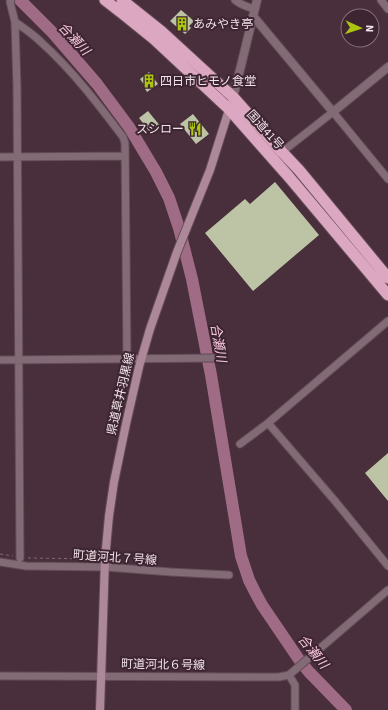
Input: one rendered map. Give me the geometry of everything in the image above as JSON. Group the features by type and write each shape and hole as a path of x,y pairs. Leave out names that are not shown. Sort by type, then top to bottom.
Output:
{"highway":[{"name":"国道41号","path":"105,0 125,6 161,31 233,97 299,170 388,278"},
{"name":"国道41号","path":"125,6 154,39 229,109 289,177 388,295"}],"main road":[{"name":"県道草井羽黒線","path":"100,710 105,563 109,516 114,482 141,359 152,322 177,252 210,170 233,97"}],"street":[{"path":"11,0 10,2 15,22 17,87 20,558"},
{"path":"235,0 254,13 388,179"},
{"path":"233,97 256,0"},
{"path":"380,0 388,9"},
{"path":"15,22 42,42 73,74 99,105 123,137 125,143 127,359"},
{"path":"282,152 388,67"},
{"path":"0,157 125,156"},
{"path":"240,444 388,321"},
{"path":"0,360 218,358"},
{"path":"268,422 388,566"},
{"name":"町道河北７号線","path":"0,562 26,566 105,563 171,572 229,575"},
{"path":"295,710 295,685 289,675 388,590"},
{"name":"町道河北６号線","path":"0,676 279,677 289,675"}],"path":[{"path":"0,554 20,558 105,563"}],"building":[{"name":"あみやき亭","path":"181,10 194,21 189,26 191,28 185,34 170,21"},
{"name":"四日市ヒモノ食堂","path":"149,72 158,84 147,92 140,79"},
{"path":"148,111 161,127 152,135 139,118"},
{"name":"スシロー","path":"193,114 209,134 196,144 180,124"},
{"path":"275,182 319,235 253,291 205,233 245,199 250,204"},
{"path":"388,453 388,501 365,473"}],"waterway":[{"name":"合瀬川","path":"20,0 53,33 97,84 129,127 156,172 169,198 179,228 192,279 211,375 241,556 249,580 262,605 300,661 346,710"}],"place":[{"name":"あみやき亭","path":"182,24"},
{"name":"四日市ヒモノ食堂","path":"149,81"},
{"name":"スシロー","path":"195,129"}]}
